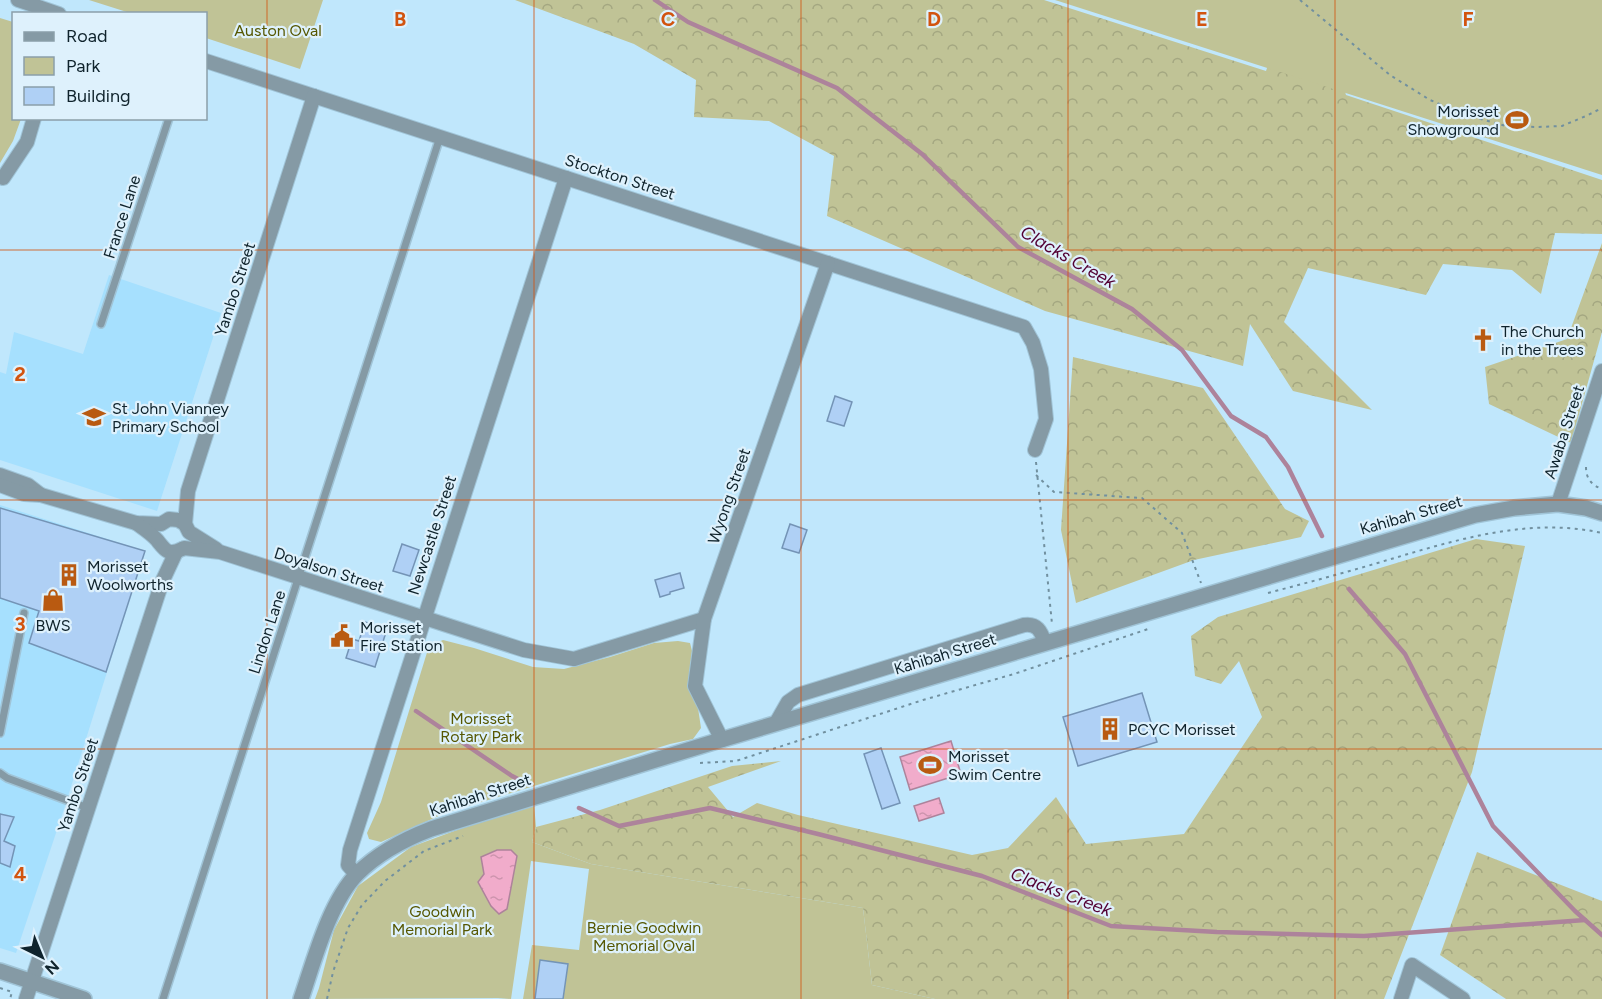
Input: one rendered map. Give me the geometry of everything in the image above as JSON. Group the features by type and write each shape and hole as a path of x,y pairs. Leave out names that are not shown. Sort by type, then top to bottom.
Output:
{"street":[{"path":"18,0 53,12"},
{"name":"Stockton Street","path":"207,61 1024,327 1033,343 1041,369 1046,419 1035,450"},
{"name":"Yambo Street","path":"187,528 188,491 314,96"},
{"path":"3,178 27,142 33,120"},
{"name":"Newcastle Street","path":"356,874 348,865 350,850 566,178"},
{"name":"Wyong Street","path":"722,740 695,686 704,619 828,263"},
{"name":"Awaba Street","path":"1558,504 1602,371"},
{"name":"Doyalson Street","path":"0,476 28,485 41,495"},
{"name":"Doyalson Street","path":"0,485 24,494 41,495 136,523 178,520 220,552"},
{"name":"Yambo Street","path":"165,522 188,491"},
{"path":"1558,504 1602,513"},
{"name":"Kahibah Street","path":"356,874 388,851 416,835 549,791 1475,515 1514,508 1558,504"},
{"path":"159,544 157,531 165,522"},
{"name":"Doyalson Street","path":"136,523 168,552 180,550 220,552 524,650 574,659 704,619"},
{"path":"180,550 189,541 187,528"},
{"name":"Yambo Street","path":"159,544 162,582"},
{"name":"Yambo Street","path":"26,999 162,582 180,550"},
{"path":"776,723 788,702 798,695 1024,625 1036,626 1049,641"},
{"path":"301,999 320,941 346,887 356,874"},
{"path":"1401,999 1412,965 1463,999"},
{"path":"0,970 84,999"}],"lane":[{"name":"France Lane","path":"101,324 167,120"},
{"name":"Lindon Lane","path":"163,999 440,137"},
{"path":"0,734 24,613"},
{"path":"0,773 7,778 88,808"}],"path":[{"path":"1300,0 1390,75 1430,100 1466,115 1506,126 1562,126 1602,108"},
{"path":"1035,450 1049,641"},
{"path":"1586,465 1586,474 1591,483 1602,489"},
{"path":"1036,475 1054,492 1142,498 1182,533 1206,594"},
{"path":"1259,596 1464,538 1551,527 1602,532"},
{"path":"692,765 702,762 736,761 1159,626"},
{"path":"327,999 333,972 348,928 362,905 385,880 424,851 467,835"},
{"path":"0,988 12,992 10,999"}],"shaded area":[{"name":"St John Vianney Primary School","path":"109,275 221,313 157,511 0,460 0,372 6,374 14,332 83,354"},
{"path":"0,505 145,551 16,953 0,948"}],"green space":[{"name":"Auston Oval","path":"89,0 323,0 300,69 207,38 207,12 127,12"},
{"path":"515,0 1044,0 1266,71 1286,13 1334,54 1346,95 1602,180 1602,234 1555,233 1541,294 1512,270 1443,264 1426,295 1308,268 1284,322 1372,410 1293,391 1250,324 1243,366 1045,311 827,216 834,156 769,121 694,117 696,80 634,44"},
{"name":"Morisset Showground","path":"1055,0 1602,0 1602,175"},
{"path":"0,18 12,22 12,120 21,120 13,141 0,163"},
{"path":"1602,243 1602,332 1571,443 1489,404 1485,367 1567,339"},
{"path":"1073,357 1203,388 1285,509 1309,521 1301,537 1194,560 1076,603 1061,530"},
{"path":"1476,539 1525,546 1472,772 1384,999 935,999 872,985 863,908 591,864 532,842 536,827 600,810 732,766 781,761 708,787 733,817 757,803 798,815 972,855 1008,848 1056,797 1086,844 1184,834 1262,717 1239,661 1221,684 1195,676 1191,636 1218,617"},
{"name":"Morisset Rotary Park","path":"443,640 533,667 564,669 654,643 678,641 690,643 692,651 689,677 701,728 693,739 670,744 443,814 381,842 369,839 367,833 381,802 429,646"},
{"path":"534,804 536,827 532,842 591,864 863,908 872,985 935,999 523,999 532,945 579,950 589,869 531,861 511,999 315,999 334,930 358,886 411,847"},
{"path":"1477,852 1602,901 1602,999 1506,999 1440,955"}],"water":[{"name":"Morisset Swim Centre","path":"951,741 961,774 910,790 900,757"},
{"path":"939,798 944,813 919,821 914,806"},
{"path":"497,850 511,850 517,856 507,909 499,914 491,906 478,882 484,874 481,857"}],"building":[{"path":"835,396 852,402 844,426 827,421"},
{"name":"Morisset Woolworths","path":"0,508 145,551 106,672 29,643 39,611 0,598"},
{"path":"790,524 807,530 799,553 782,548"},
{"path":"402,544 419,550 410,576 393,571"},
{"path":"680,573 684,588 660,597 655,580"},
{"path":"365,622 387,629 375,667 346,658 352,639 359,641"},
{"name":"PCYC Morisset","path":"1142,693 1157,742 1078,766 1063,717"},
{"path":"881,748 900,803 882,809 864,754"},
{"path":"0,814 14,817 4,841 15,846 10,867 0,863"},
{"path":"540,960 568,964 563,999 535,999"}],"waterway":[{"name":"Clacks Creek","path":"655,0 688,22 837,88 922,154 1018,247 1132,309 1182,350 1231,416 1266,437 1288,467 1322,536"},
{"name":"Clacks Creek","path":"1349,589 1405,654 1493,826 1575,911 1602,935"},
{"name":"Clacks Creek","path":"416,711 524,782"},
{"name":"Clacks Creek","path":"579,808 619,826 710,808 982,876 1111,926 1217,932 1364,936 1585,920"}],"place":[{"name":"Morisset Showground","path":"1517,120"},
{"name":"The Church in the Trees","path":"1483,340"},
{"name":"St John Vianney Primary School","path":"94,417"},
{"name":"Morisset Woolworths","path":"69,575"},
{"name":"BWS","path":"53,600"},
{"name":"Morisset Fire Station","path":"342,636"},
{"name":"PCYC Morisset","path":"1110,729"},
{"name":"Morisset Swim Centre","path":"930,765"}],"park label":[{"name":"Goodwin Memorial Park","path":"442,920"},
{"name":"Bernie Goodwin Memorial Oval","path":"644,936"}]}
